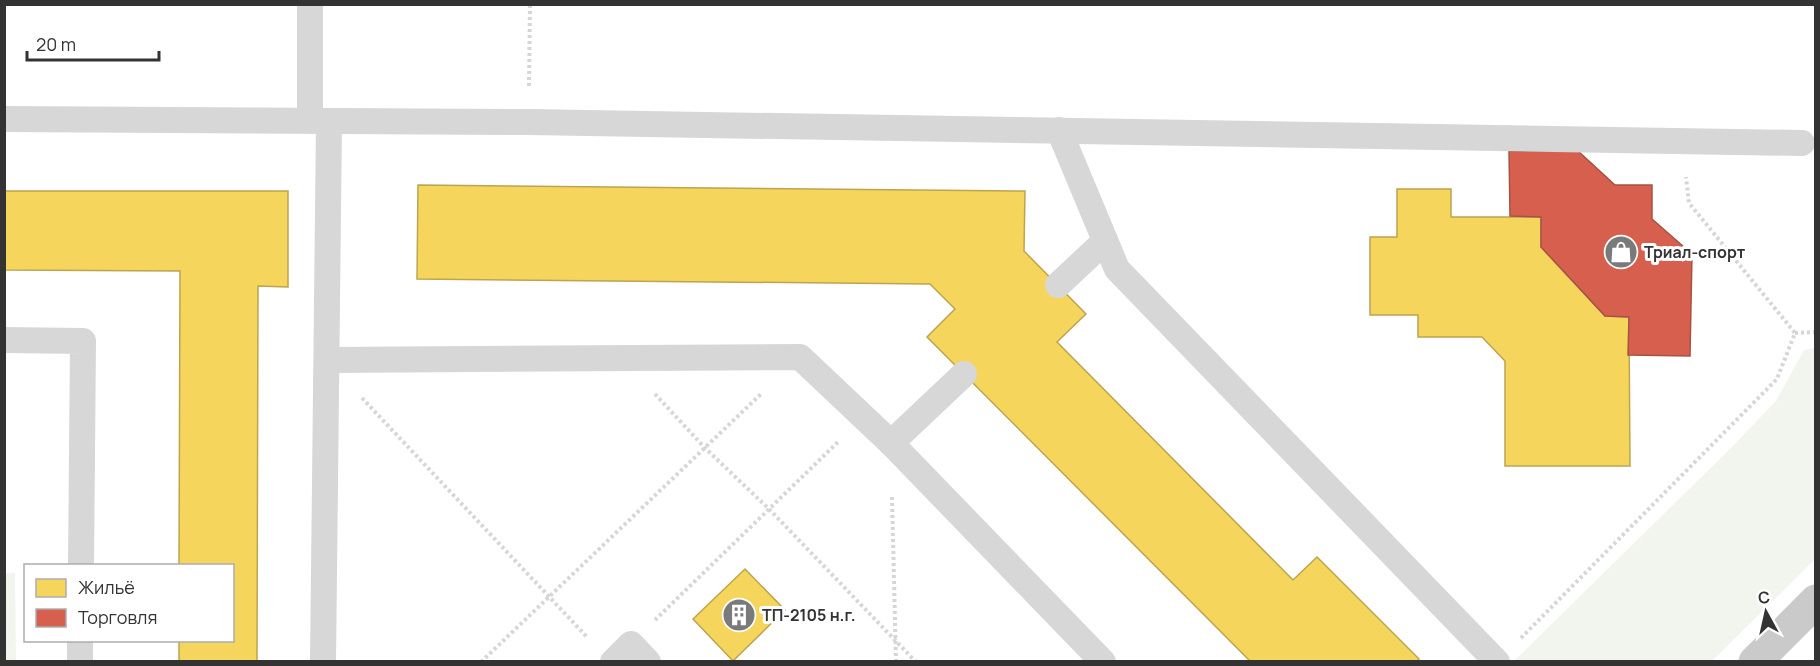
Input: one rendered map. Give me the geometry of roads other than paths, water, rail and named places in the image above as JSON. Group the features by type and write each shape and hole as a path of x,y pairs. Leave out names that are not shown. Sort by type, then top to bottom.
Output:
{"main road":[{"path":"1755,662 1815,602"}],"lane":[{"path":"310,4 320,121 327,360 323,662"},
{"path":"4,119 529,122 1802,143"},
{"path":"1059,130 1117,269 1497,661"},
{"path":"1058,285 1105,241"},
{"path":"4,340 83,341 81,564"},
{"path":"327,360 800,357 891,443 1102,662"},
{"path":"891,443 964,374"},
{"path":"80,642 80,662"},
{"path":"604,653 639,653"}],"place":[{"name":"Триал-спорт","path":"1621,252"},
{"name":"ТП-2105 н.г.","path":"739,615"}]}
